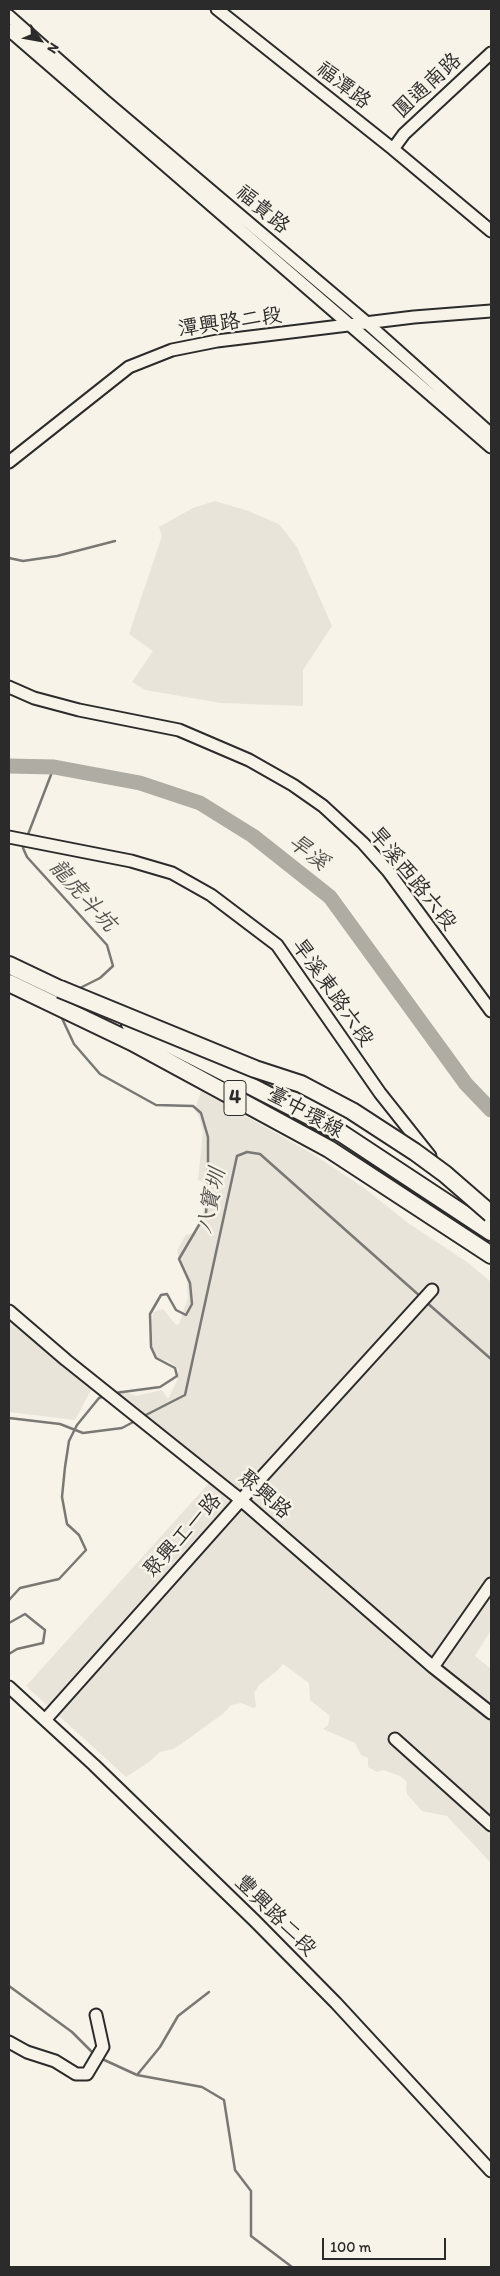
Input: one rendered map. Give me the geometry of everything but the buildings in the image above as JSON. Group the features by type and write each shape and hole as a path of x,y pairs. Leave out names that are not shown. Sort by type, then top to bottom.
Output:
{"highway":[{"name":"臺中環線","path":"9,965 60,989 338,1131 491,1232"},
{"name":"臺中環線","path":"9,983 132,1042 329,1149 491,1255"},
{"path":"60,989 255,1070 301,1084 352,1111 415,1152 445,1174 491,1215"},
{"path":"452,1230 491,1265"}],"street":[{"name":"福潭路","path":"217,9 491,231"},
{"name":"福貴路","path":"9,16 104,100 366,323 491,434"},
{"name":"福貴路","path":"9,30 491,447"},
{"name":"圓通南路","path":"392,149 404,134 491,53"},
{"name":"潭興路二段","path":"9,462 129,366 155,355 188,346 217,341 350,326 414,316 491,311"},
{"name":"旱溪西路六段","path":"9,687 34,698 79,710 179,730 249,760 293,785 336,818 363,843 388,871 491,1011"},
{"name":"旱溪東路六段","path":"9,838 131,861 172,873 211,894 277,945 380,1093 421,1146 473,1200 491,1215"},
{"name":"聚興工一路","path":"45,1720 432,1290"},
{"name":"聚興路","path":"9,1310 66,1360 241,1500 433,1667 491,1713"},
{"path":"433,1667 491,1584"},
{"name":"豐興路二段","path":"9,1681 22,1698"},
{"name":"豐興路二段","path":"9,1687 94,1765 255,1921 336,2003 491,2171"},
{"path":"395,1740 491,1825"},
{"path":"9,2042 27,2052 55,2061 76,2074 87,2074 103,2047 96,2015"}],"shaded area":[{"path":"215,501 248,511 279,524 297,547 332,626 303,670 303,706 221,703 145,690 132,682 153,651 129,634 162,536 159,527 193,508"},
{"path":"201,1091 313,1154 364,1188 408,1223 467,1262 491,1282 491,1630 475,1656 491,1669 491,1863 447,1816 422,1811 407,1794 407,1782 400,1776 383,1770 377,1772 368,1767 368,1758 361,1755 355,1743 323,1729 328,1725 330,1716 310,1700 309,1683 283,1664 259,1685 254,1693 256,1706 254,1708 241,1703 231,1705 224,1713 181,1744 173,1749 160,1752 149,1762 126,1777 26,1686 210,1482 114,1399 120,1390 136,1396 162,1390 168,1399 178,1379 176,1377 179,1369 168,1361 156,1358 150,1343 153,1312 163,1309 176,1325 179,1324 188,1298 186,1273 180,1263 177,1250 186,1235 197,1232 204,1210 200,1202 206,1183 198,1180 203,1131 195,1110"},
{"path":"9,1319 92,1388 75,1420 9,1412"}],"waterway":[{"path":"9,558 23,561 57,556 115,541"},
{"name":"旱溪","path":"9,766 54,767 140,783 200,803 253,836 330,897 466,1084 491,1110"},
{"name":"龍虎斗坑","path":"27,837 54,767"},
{"name":"龍虎斗坑","path":"24,845 23,848 27,857 107,945 113,966 100,978 78,989"},
{"name":"龍虎斗坑","path":"60,1014 74,1044 100,1074 156,1105 193,1106 201,1113 208,1137 206,1213 179,1259 190,1283 192,1304 186,1315 176,1310 167,1294 161,1295 150,1314 151,1347 156,1358 175,1368 177,1376 160,1387 115,1393"},
{"name":"八寶圳","path":"142,1417 185,1395 237,1156 247,1152 260,1154 421,1297"},
{"name":"八寶圳","path":"425,1301 491,1359"},
{"name":"龍虎斗坑","path":"9,1600 20,1588 59,1579 86,1550 79,1535 67,1524 62,1497 65,1467 69,1441 77,1425 99,1398 105,1396"},
{"name":"龍虎斗坑","path":"9,1418 60,1424 83,1433 122,1428 135,1421"},
{"name":"龍虎斗坑","path":"9,1623 25,1614 45,1630 43,1643 17,1649 9,1654"},
{"path":"9,1986 72,2032 95,2055"},
{"path":"137,2075 160,2047 178,2016 209,1992"},
{"path":"100,2058 137,2075 202,2087 224,2100 235,2170 251,2191 251,2236 292,2267"}]}
